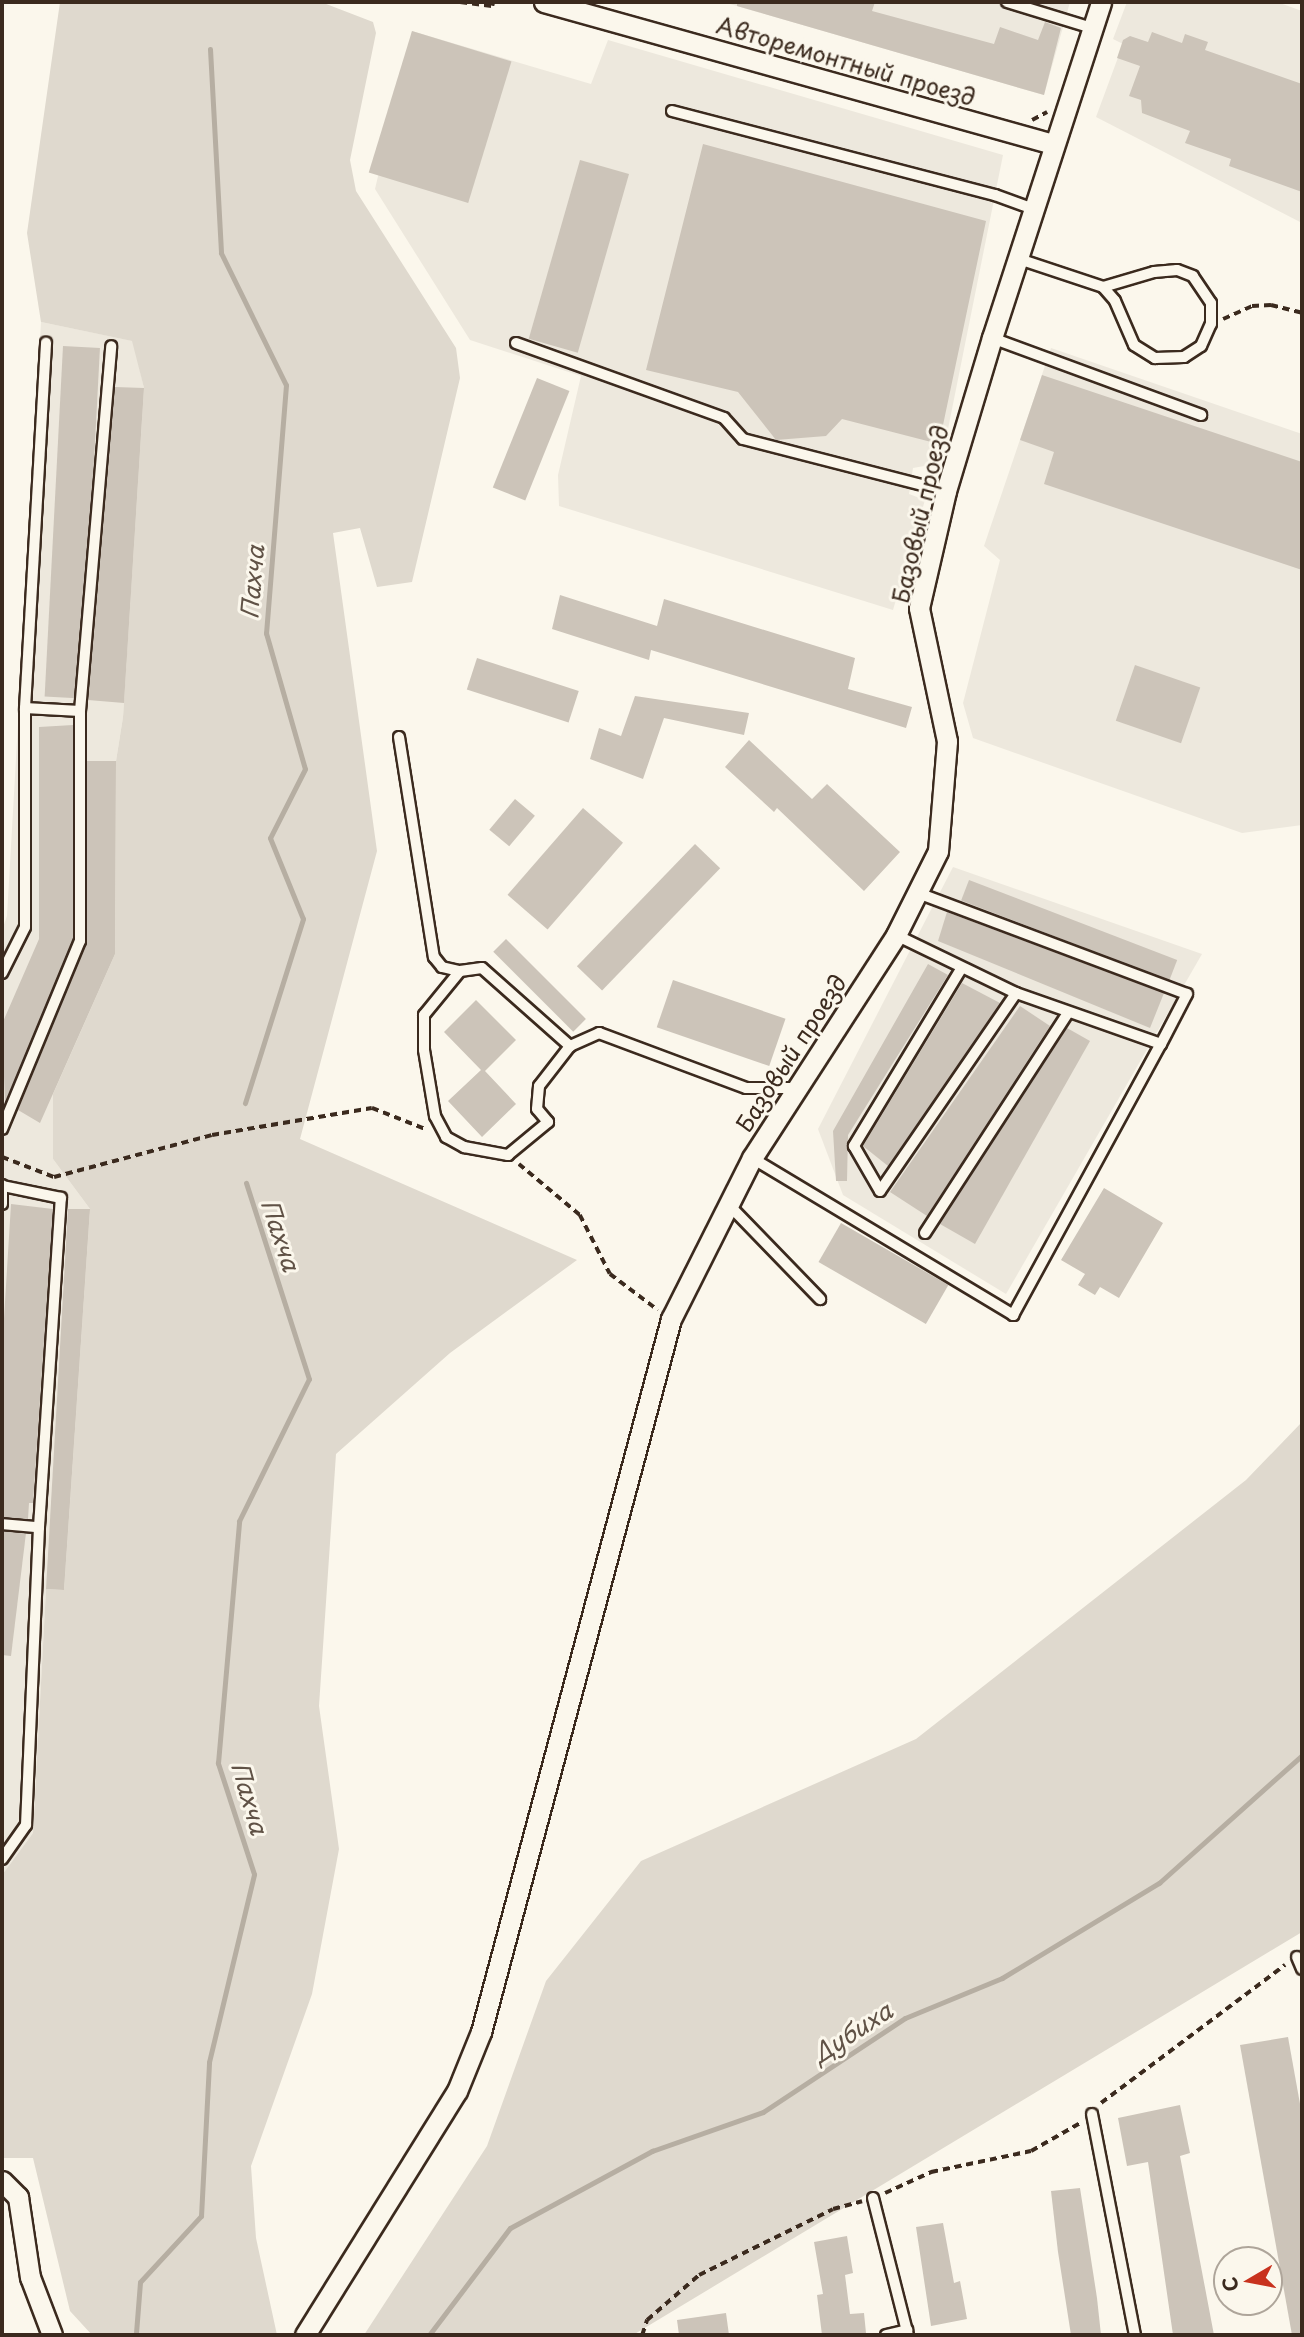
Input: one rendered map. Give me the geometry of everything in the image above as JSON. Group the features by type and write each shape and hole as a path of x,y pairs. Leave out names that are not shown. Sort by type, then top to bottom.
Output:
{"street":[{"name":"Авторемонтный проезд","path":"544,2 1053,144"},
{"name":"Базовый проезд","path":"305,2335 457,2091 481,2032 671,1319 727,1203 752,1158 896,935 938,850 947,741 919,608 946,491 1031,208 1101,2"},
{"path":"2,2181 18,2197 30,2277 52,2335"}],"lane":[{"path":"1007,2 1092,28"},
{"path":"672,111 995,195 1031,208"},
{"path":"1016,258 1103,287 1115,301 1134,345 1155,358 1184,356 1202,346 1211,324 1211,303 1204,286 1177,270 1103,287"},
{"path":"992,338 1201,415"},
{"path":"516,343 724,418 743,439 946,491"},
{"path":"2,974 25,927 25,708 46,344"},
{"path":"2,1129 80,941 80,711 111,346"},
{"path":"25,708 80,711"},
{"path":"399,737 434,957 442,967 460,971 481,968 570,1046"},
{"path":"752,1158 1013,1315 1187,994 918,892"},
{"path":"896,935 961,969 1067,1014 1161,1044"},
{"path":"961,969 854,1146 880,1191 1016,993"},
{"path":"460,971 424,1015 435,1116 446,1137 464,1147 508,1155 548,1122 537,1109 539,1086 570,1046 599,1033 746,1088 799,1088"},
{"path":"925,1233 1067,1014"},
{"path":"2,1204 2,1185 61,1198 38,1527 26,1825 2,1859"},
{"path":"727,1203 820,1300"},
{"path":"2,1524 38,1527"},
{"path":"1297,1957 1302,1969"},
{"path":"1092,2114 1135,2335"},
{"path":"873,2198 907,2332 886,2335"}],"path":[{"path":"460,2 492,6 493,2"},
{"path":"1031,121 1049,111"},
{"path":"1211,324 1252,306 1271,305 1302,313"},
{"path":"2,1157 54,1177 212,1135 372,1108 446,1137"},
{"path":"508,1155 580,1215 610,1274 671,1319"},
{"path":"642,2335 647,2320 699,2275 832,2209 873,2198 931,2172 1031,2151 1092,2114 1110,2093 1297,1957"}],"shaded area":[{"path":"60,2 321,2 373,22 376,33 350,160 356,191 456,348 460,378 412,582 377,587 360,528 333,533 377,851 300,1139 577,1260 450,1353 336,1454 319,1706 339,1849 312,1994 251,2166 256,2238 277,2335 92,2335 70,2311 33,2158 2,2158 2,1875 33,1833 46,1589 64,1590 90,1209 53,1159 53,1094 115,954 116,761 123,717 144,388 132,341 41,322 27,233"},
{"path":"723,2 1070,2 1044,95"},
{"path":"1127,2 1277,2 1302,11 1302,223 1096,117 1123,44 1113,39"},
{"path":"412,31 591,84 608,40 1003,155 945,444 930,465 913,468 909,494 925,500 893,610 559,506 558,475 581,376 470,340 375,189"},
{"path":"41,322 133,341 144,388 123,717 116,761 115,954 53,1094 53,1159 90,1209 64,1590 46,1589 33,1833 2,1875 2,930 7,916"},
{"path":"1051,348 1302,434 1302,825 1242,833 973,738 963,703 1000,560 984,546"},
{"path":"953,867 1202,954 1006,1294 843,1195 818,1129"},
{"path":"1302,1422 1302,1932 633,2335 364,2335 487,2146 546,1981 641,1861 916,1739 1246,1480"}],"building":[{"path":"737,2 875,2 872,11 994,44 1000,27 1038,40 1045,22 1061,28 1044,95 737,6"},
{"path":"412,31 511,61 468,203 369,173"},
{"path":"1152,32 1182,43 1185,34 1208,42 1205,50 1302,84 1302,192 1229,166 1231,159 1185,143 1190,131 1142,113 1141,100 1129,96 1140,66 1117,58 1123,40 1130,36 1148,42"},
{"path":"703,144 986,221 939,444 842,419 826,436 776,440 738,392 646,370"},
{"path":"580,160 629,174 578,353 529,339"},
{"path":"63,346 100,348 82,698 45,697"},
{"path":"1042,375 1302,462 1302,570 1044,484 1054,452 1020,440"},
{"path":"537,378 569,391 525,501 493,487"},
{"path":"115,387 144,388 124,703 88,700"},
{"path":"560,595 657,626 664,599 855,658 848,689 912,707 906,728 651,650 649,660 552,629"},
{"path":"477,658 579,691 569,722 467,689"},
{"path":"1135,665 1200,687 1181,743 1116,721"},
{"path":"635,696 749,713 744,735 664,718 643,779 590,759 599,728 621,736"},
{"path":"73,725 73,940 5,1103 2,1024 39,939 39,727"},
{"path":"749,740 812,799 827,784 900,852 864,891 777,808 774,812 725,767"},
{"path":"87,761 116,761 115,954 40,1123 18,1110 87,942"},
{"path":"515,799 535,816 509,846 489,830"},
{"path":"583,808 623,843 548,930 508,895"},
{"path":"695,844 720,868 602,991 577,966"},
{"path":"969,880 1177,960 1169,980 961,901"},
{"path":"947,912 1164,993 1150,1028 938,941"},
{"path":"506,939 586,1019 573,1032 493,952"},
{"path":"928,964 948,975 848,1135 847,1181 836,1181 833,1131"},
{"path":"673,980 786,1019 769,1066 657,1027"},
{"path":"962,983 1000,1003 888,1166 863,1146"},
{"path":"476,1000 516,1040 485,1071 516,1104 482,1137 448,1101 481,1070 444,1032"},
{"path":"1020,1006 1050,1026 927,1216 890,1192"},
{"path":"1067,1028 1090,1041 975,1244 940,1224"},
{"path":"1104,1188 1163,1223 1119,1298 1100,1287 1095,1295 1078,1285 1085,1274 1061,1260"},
{"path":"11,1204 53,1209 33,1503 29,1503 28,1519 2,1517 2,1351"},
{"path":"68,1209 90,1209 64,1590 46,1589"},
{"path":"841,1223 948,1285 926,1324 818,1262"},
{"path":"2,1531 26,1533 11,1656 2,1655"},
{"path":"1288,2037 1302,2115 1302,2335 1292,2335 1283,2285 1283,2246 1276,2246 1240,2045"},
{"path":"1180,2105 1190,2153 1180,2156 1214,2335 1173,2335 1148,2162 1127,2166 1118,2118"},
{"path":"1080,2188 1101,2335 1071,2335 1058,2252 1051,2191"},
{"path":"943,2223 954,2283 960,2281 967,2319 931,2326 916,2227"},
{"path":"847,2236 853,2273 845,2275 850,2314 864,2313 866,2333 822,2335 817,2295 823,2294 814,2242"},
{"path":"726,2313 729,2335 679,2335 677,2320"}],"waterway":[{"name":"Пахча","path":"210,49 221,253 286,385 266,633 305,769 270,838 303,919 245,1103"},
{"name":"Пахча","path":"136,2333 140,2282 201,2216 209,2062 254,1874 218,1763 239,1521 309,1379 246,1183"},
{"name":"Дубиха","path":"429,2335 510,2228 652,2151 763,2112 905,2018 1002,1978 1159,1883 1302,1755"}]}
